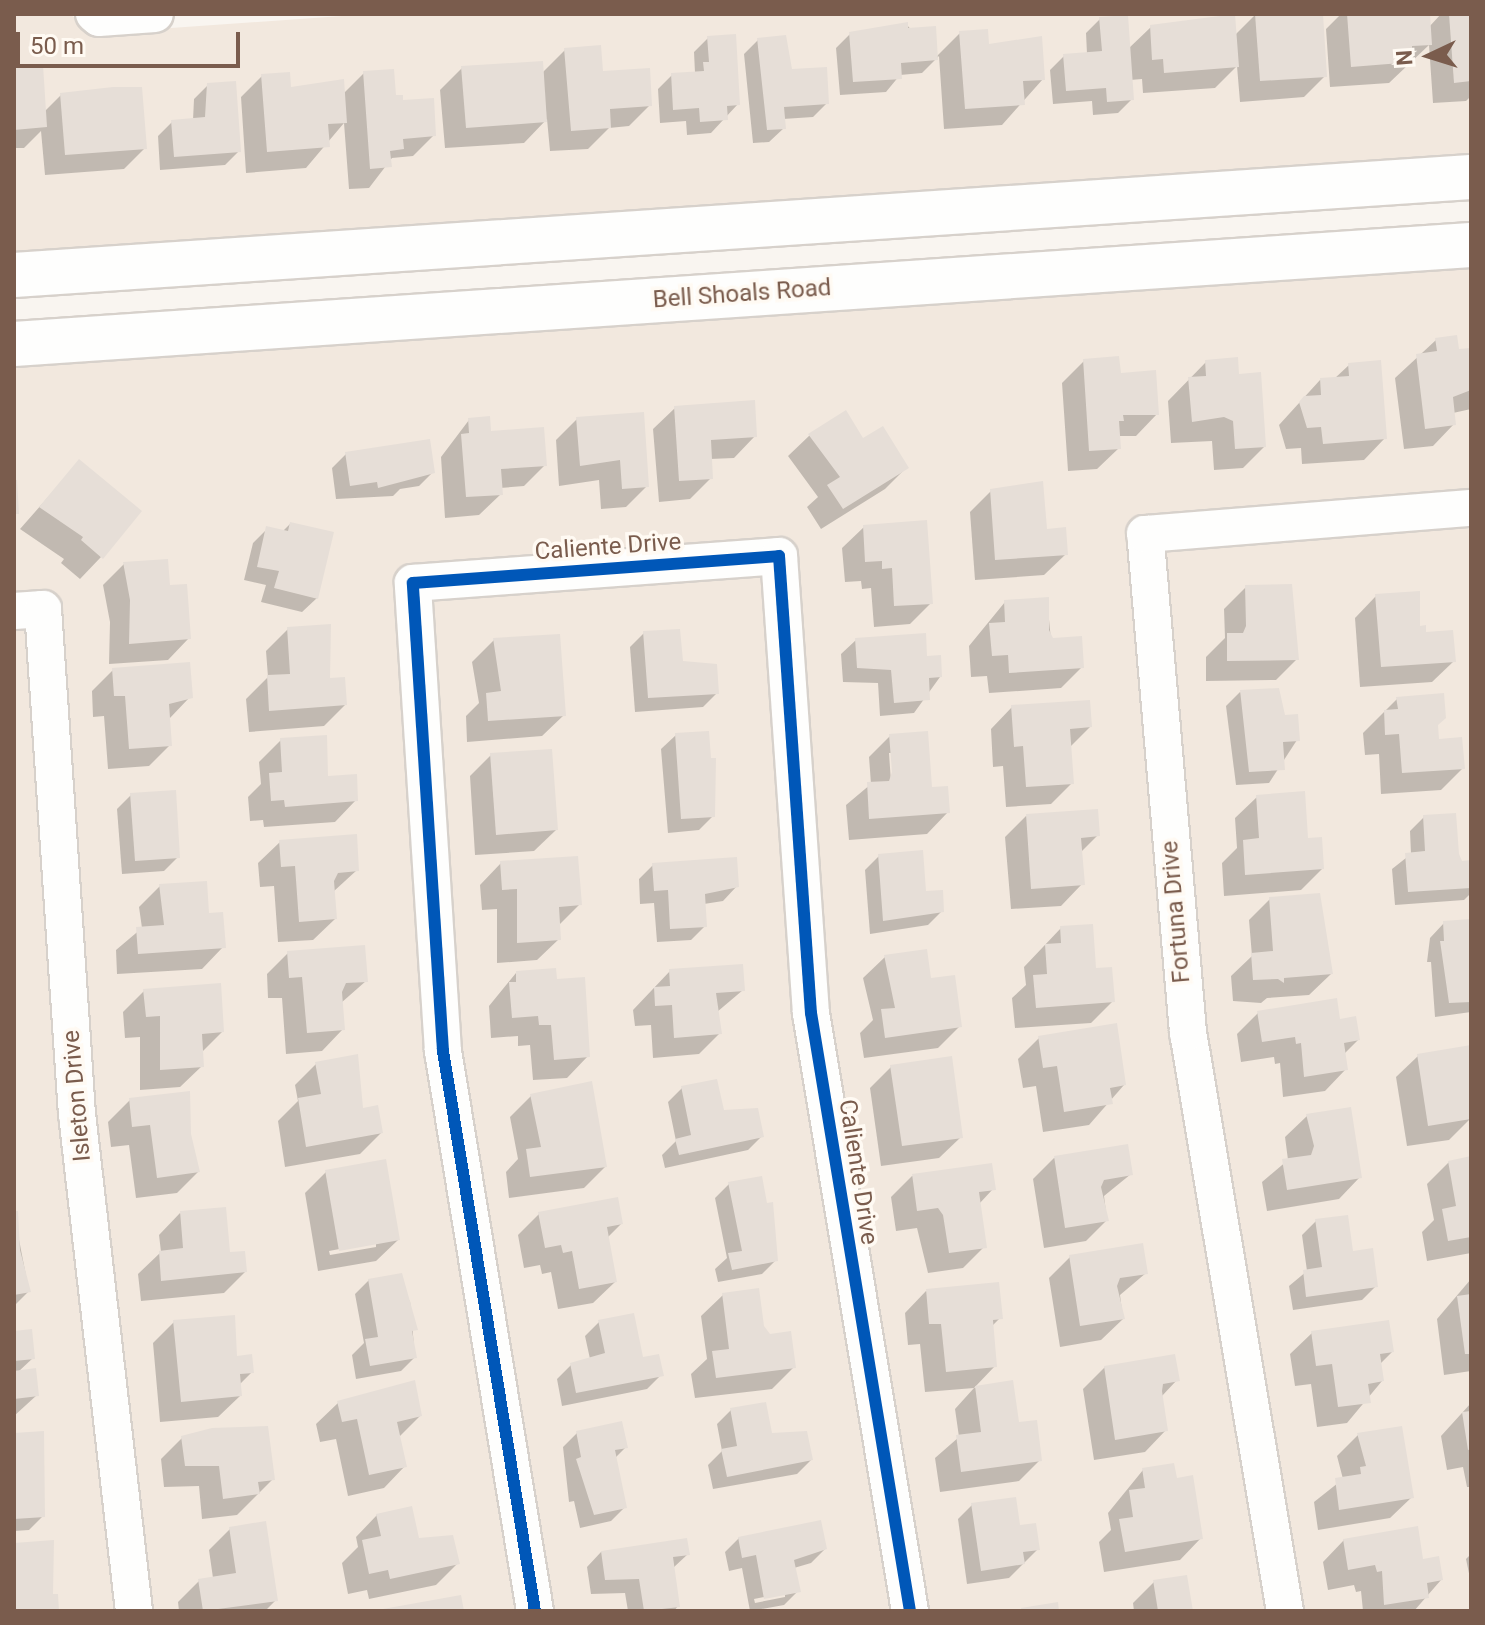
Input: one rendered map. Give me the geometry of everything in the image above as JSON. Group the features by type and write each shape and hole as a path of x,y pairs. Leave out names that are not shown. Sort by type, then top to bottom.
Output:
{"main road":[{"path":"14,275 1471,177"},
{"name":"Bell Shoals Road","path":"14,344 1471,245"}],"street":[{"path":"94,14 99,18 155,14"},
{"name":"Fortuna Drive","path":"1285,1611 1188,1032 1145,534 1471,508"},
{"name":"Caliente Drive","path":"535,1611 443,1051 413,583 779,556 815,1042 910,1611"},
{"name":"Isleton Drive","path":"14,611 43,609 78,1130 134,1611"}],"shaded area":[{"path":"14,14 69,14 100,33 370,14 1471,14 1471,190 14,260"},
{"path":"1471,227 1471,493 1127,536 1171,1034 1267,1611 927,1611 834,1055 796,555 412,568 426,1053 517,1611 151,1611 94,1113 61,608 14,596 14,328"},
{"path":"1471,523 1471,1611 1303,1611 1205,1030 1163,548"},
{"path":"763,573 799,1060 892,1611 553,1611 460,1050 431,597"},
{"path":"27,626 60,1116 116,1611 14,1611 14,627"}],"building":[{"path":"1235,14 1239,67 1164,73 1163,59 1152,60 1150,25"},
{"path":"1255,14 1323,14 1327,77 1260,81"},
{"path":"1347,14 1430,14 1432,45 1412,46 1413,62 1351,67"},
{"path":"1449,14 1471,14 1471,81 1454,83"},
{"path":"1128,15 1134,100 1107,102 1106,88 1066,91 1063,54 1102,51 1099,17"},
{"path":"908,22 908,28 936,26 938,60 901,63 902,79 853,82 849,32"},
{"path":"988,29 989,44 1042,36 1045,80 1023,81 1025,105 965,109 959,31"},
{"path":"736,34 740,105 727,106 728,120 700,122 699,108 673,110 671,73 704,71 703,62 709,62 707,36"},
{"path":"786,35 792,69 827,67 829,104 784,107 786,129 767,130 757,38"},
{"path":"601,45 603,71 650,68 652,106 610,109 611,128 571,131 564,48"},
{"path":"543,61 547,122 466,128 461,66"},
{"path":"43,65 47,127 14,130 14,67"},
{"path":"394,69 396,95 403,95 403,100 434,98 436,136 403,139 404,149 390,151 392,167 370,169 363,71"},
{"path":"290,72 291,87 344,79 347,123 328,124 330,147 267,152 261,74"},
{"path":"236,81 241,152 174,157 171,120 205,117 207,83"},
{"path":"142,87 147,149 65,155 60,93"},
{"path":"1457,335 1459,349 1471,348 1471,390 1453,397 1456,425 1425,429 1416,354 1437,351 1435,338"},
{"path":"1119,356 1121,373 1156,370 1159,415 1123,415 1124,421 1119,421 1121,449 1089,451 1083,359"},
{"path":"1238,357 1239,374 1261,372 1266,447 1235,449 1233,421 1224,417 1192,422 1188,377 1206,376 1205,360"},
{"path":"1381,360 1387,439 1323,444 1321,427 1307,428 1299,402 1304,396 1321,395 1320,378 1349,376 1348,363"},
{"path":"755,400 757,437 711,440 713,479 679,481 674,406"},
{"path":"846,410 863,438 883,426 909,468 843,509 827,485 840,477 808,434"},
{"path":"644,412 649,487 622,489 620,460 580,466 576,417"},
{"path":"490,416 491,431 544,427 547,466 501,469 503,495 466,497 461,434 469,433 468,418"},
{"path":"430,439 435,473 378,488 377,482 350,486 345,452"},
{"path":"79,459 142,511 103,559 81,540 83,537 39,507"},
{"path":"14,480 17,480 19,514 14,514"},
{"path":"1043,481 1047,529 1066,527 1068,555 995,560 990,489"},
{"path":"927,520 933,604 894,606 892,568 882,569 882,561 865,562 863,525"},
{"path":"290,522 334,532 318,599 274,588 279,571 257,567 266,526 288,531"},
{"path":"168,559 170,585 187,584 191,639 129,644 130,600 123,562"},
{"path":"1292,584 1299,660 1227,661 1227,633 1243,633 1246,626 1245,585"},
{"path":"1420,591 1420,626 1426,625 1426,632 1453,630 1456,662 1381,667 1375,594"},
{"path":"1049,597 1049,630 1053,638 1082,636 1084,668 1009,673 1008,655 992,656 989,623 1005,622 1004,600"},
{"path":"331,624 330,678 345,677 347,705 269,711 267,675 290,674 287,627"},
{"path":"680,629 683,661 717,664 719,694 648,698 643,631"},
{"path":"926,633 927,656 941,655 942,677 929,678 930,700 894,703 891,670 857,668 855,638"},
{"path":"560,634 566,716 488,721 486,693 501,691 493,638"},
{"path":"190,662 193,698 169,704 172,746 129,749 125,696 114,696 112,668"},
{"path":"1279,688 1285,715 1298,714 1300,741 1283,742 1285,770 1249,772 1240,690"},
{"path":"1444,693 1446,718 1438,725 1439,739 1462,737 1465,769 1402,773 1399,734 1385,735 1384,710 1398,709 1396,697"},
{"path":"1090,700 1092,727 1070,729 1074,784 1026,787 1023,746 1014,747 1011,705"},
{"path":"709,731 711,758 716,758 715,817 681,819 675,733"},
{"path":"928,731 932,787 948,786 950,813 869,819 867,782 889,781 892,772 889,734"},
{"path":"327,735 328,776 357,774 358,801 285,807 284,800 271,801 269,773 282,772 280,738"},
{"path":"552,749 558,830 496,835 490,753"},
{"path":"176,790 180,858 135,861 130,793"},
{"path":"1305,791 1308,838 1322,837 1324,869 1245,875 1243,840 1259,838 1256,795"},
{"path":"1098,809 1100,836 1081,838 1085,885 1031,889 1026,814"},
{"path":"1456,813 1459,854 1462,861 1471,860 1471,888 1408,892 1405,853 1425,851 1423,815"},
{"path":"357,834 359,871 338,873 334,881 337,919 299,922 295,866 281,867 279,840"},
{"path":"923,850 926,891 943,890 944,912 883,921 878,854"},
{"path":"578,856 582,905 559,907 561,940 517,943 517,889 502,890 500,861"},
{"path":"737,857 739,887 705,894 707,927 670,929 668,890 654,891 652,863"},
{"path":"207,881 209,913 223,912 226,948 138,954 136,927 164,925 159,884"},
{"path":"1320,893 1333,974 1284,978 1284,983 1278,979 1253,980 1251,953 1273,951 1269,897"},
{"path":"1471,919 1471,1002 1449,1003 1440,941 1444,941 1443,921"},
{"path":"1093,924 1096,968 1112,967 1115,1002 1036,1008 1033,975 1047,974 1045,944 1061,943 1060,926"},
{"path":"365,945 368,982 346,983 342,992 345,1030 307,1033 302,977 289,978 287,951"},
{"path":"927,949 931,978 955,975 962,1027 885,1038 881,1009 895,1008 884,955"},
{"path":"743,964 745,991 716,993 722,1034 674,1038 672,1005 655,1006 654,987 670,986 669,969"},
{"path":"556,968 557,979 585,977 590,1057 554,1060 551,1025 539,1025 538,1016 512,1018 509,982 516,982 516,971"},
{"path":"221,983 224,1032 202,1034 204,1067 160,1070 160,1016 146,1017 143,989"},
{"path":"1337,998 1340,1019 1356,1016 1360,1040 1344,1043 1348,1070 1304,1077 1301,1043 1296,1044 1295,1037 1262,1042 1257,1011"},
{"path":"1117,1023 1126,1085 1110,1088 1113,1104 1064,1112 1057,1066 1043,1068 1038,1036"},
{"path":"1471,1045 1471,1119 1428,1126 1417,1054"},
{"path":"358,1054 363,1108 378,1105 383,1133 306,1147 298,1098 321,1094 315,1062"},
{"path":"952,1056 963,1138 902,1146 890,1065"},
{"path":"717,1079 724,1110 758,1108 764,1137 679,1155 675,1139 691,1135 681,1086"},
{"path":"592,1081 607,1167 530,1177 526,1149 541,1147 530,1094"},
{"path":"190,1091 191,1134 200,1172 157,1178 150,1125 132,1127 129,1098"},
{"path":"1351,1107 1362,1178 1287,1190 1282,1159 1311,1155 1314,1146 1306,1114"},
{"path":"1128,1144 1133,1175 1104,1180 1101,1187 1109,1221 1065,1228 1054,1156"},
{"path":"1471,1156 1471,1237 1448,1241 1442,1209 1456,1206 1448,1161"},
{"path":"386,1159 400,1240 339,1251 325,1170"},
{"path":"992,1163 996,1190 979,1192 987,1248 949,1253 943,1215 938,1208 917,1211 912,1174"},
{"path":"762,1176 767,1203 773,1202 778,1261 732,1270 728,1253 742,1251 728,1182"},
{"path":"618,1197 623,1224 607,1227 617,1282 579,1289 572,1251 563,1253 561,1245 545,1248 538,1212"},
{"path":"226,1207 230,1252 245,1251 247,1272 161,1281 159,1251 183,1248 180,1211"},
{"path":"14,1211 18,1211 20,1250 31,1292 14,1295"},
{"path":"1348,1215 1353,1251 1373,1248 1378,1287 1306,1297 1303,1270 1322,1267 1315,1219"},
{"path":"1143,1243 1148,1274 1120,1278 1117,1286 1125,1319 1080,1326 1069,1255"},
{"path":"402,1273 418,1330 412,1331 417,1358 370,1366 365,1339 378,1337 368,1279"},
{"path":"999,1282 1003,1319 993,1320 997,1367 946,1372 941,1324 929,1324 926,1289"},
{"path":"759,1288 764,1326 770,1334 791,1331 796,1368 716,1378 712,1351 729,1349 722,1293"},
{"path":"1471,1294 1471,1354 1465,1354 1457,1296"},
{"path":"634,1313 643,1357 659,1354 664,1376 576,1393 570,1363 605,1353 598,1320"},
{"path":"235,1315 237,1356 252,1354 254,1373 240,1374 242,1396 181,1402 173,1320"},
{"path":"1389,1320 1394,1352 1380,1354 1384,1381 1368,1384 1371,1403 1338,1407 1332,1364 1316,1366 1311,1331"},
{"path":"32,1329 35,1359 14,1361 14,1331"},
{"path":"1175,1354 1180,1381 1163,1384 1162,1391 1168,1431 1115,1440 1104,1366"},
{"path":"36,1368 39,1396 14,1399 14,1371"},
{"path":"415,1380 422,1416 397,1422 407,1467 369,1475 357,1419 342,1422 337,1401"},
{"path":"1013,1380 1019,1422 1037,1420 1042,1461 961,1472 956,1435 981,1432 975,1386"},
{"path":"766,1402 772,1433 807,1431 813,1460 727,1477 721,1449 737,1446 730,1408"},
{"path":"1471,1411 1471,1449 1468,1450 1462,1412"},
{"path":"622,1421 628,1448 615,1450 627,1508 594,1515 576,1459 581,1457 576,1431"},
{"path":"268,1426 275,1480 258,1482 260,1494 223,1499 219,1466 185,1466 181,1436 212,1428"},
{"path":"1402,1426 1414,1498 1339,1510 1335,1478 1361,1474 1360,1467 1366,1466 1357,1433"},
{"path":"44,1431 45,1517 14,1519 14,1433"},
{"path":"1174,1463 1177,1478 1193,1475 1203,1539 1125,1552 1119,1519 1133,1517 1129,1490 1145,1488 1142,1468"},
{"path":"1016,1497 1020,1525 1036,1523 1040,1550 1023,1552 1025,1564 981,1571 971,1503"},
{"path":"412,1506 419,1538 453,1535 460,1564 390,1579 388,1570 369,1574 362,1540 381,1536 376,1514"},
{"path":"821,1520 827,1549 794,1560 801,1592 764,1599 756,1555 742,1558 738,1537"},
{"path":"266,1521 278,1601 203,1611 198,1579 236,1573 229,1527"},
{"path":"1418,1526 1423,1559 1439,1556 1443,1580 1427,1583 1429,1598 1384,1605 1382,1571 1377,1572 1375,1565 1348,1570 1343,1539"},
{"path":"687,1538 690,1555 673,1557 680,1607 644,1611 639,1579 605,1580 601,1551"},
{"path":"54,1540 53,1594 58,1594 59,1611 14,1611 14,1543"},
{"path":"1187,1575 1193,1611 1158,1611 1153,1580"},
{"path":"461,1595 464,1611 383,1611 383,1609"},
{"path":"1058,1602 1059,1611 1022,1611 1021,1608"}],"cycle path":[{"path":"535,1611 443,1051 413,583 779,556 811,1013 910,1611"}]}
